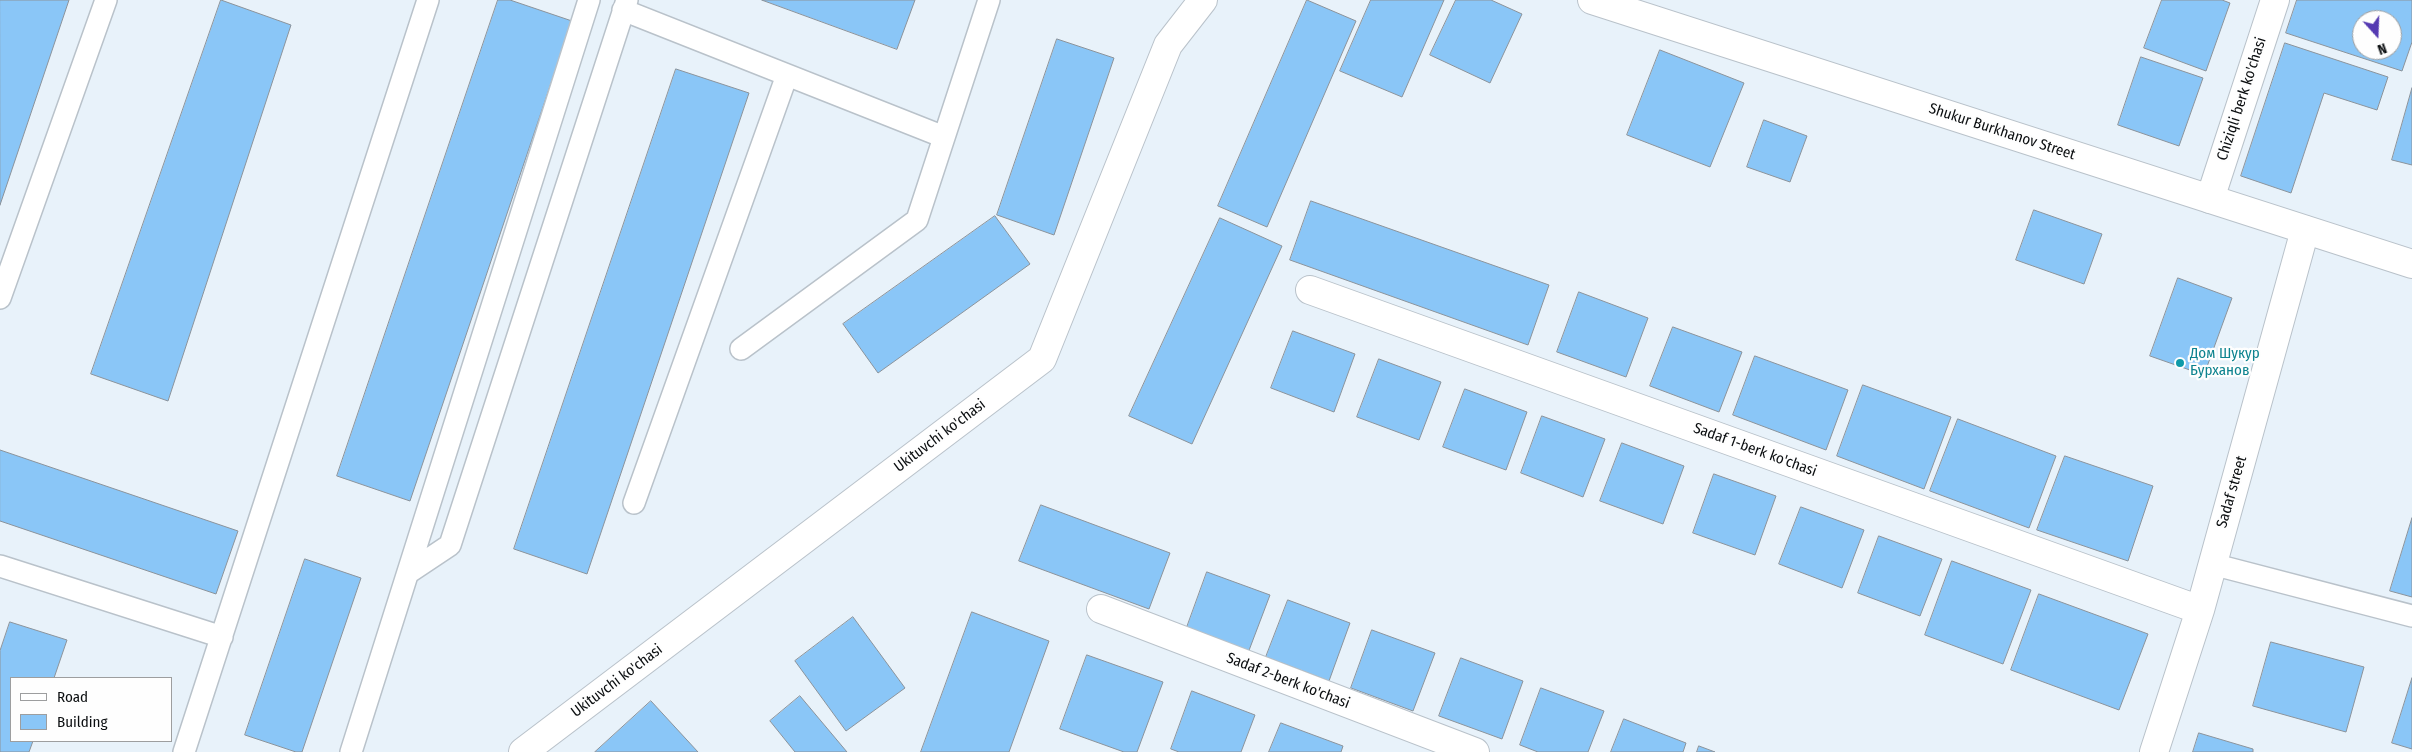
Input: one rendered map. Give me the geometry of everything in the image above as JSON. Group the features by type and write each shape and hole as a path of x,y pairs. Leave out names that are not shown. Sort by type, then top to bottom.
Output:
{"street":[{"name":"Ukituvchi ko'chasi","path":"523,752 1042,359 1168,44 1203,0"},
{"name":"Shukur Burkhanov Street","path":"1592,0 2412,264"},
{"name":"Chiziqli berk ko'chasi","path":"2210,199 2275,0"},
{"name":"Sadaf street","path":"2154,752 2200,610 2305,230"},
{"name":"Sadaf 1-berk ko'chasi","path":"1310,290 2200,610"},
{"name":"Sadaf 2-berk ko'chasi","path":"1101,609 1475,752"}],"lane":[{"path":"0,298 106,0"},
{"path":"184,752 428,0"},
{"path":"351,752 589,0"},
{"path":"741,349 917,220 989,0"},
{"path":"408,573 450,546 625,5 787,75 944,137"},
{"path":"634,503 787,75"},
{"path":"2212,564 2412,616"},
{"path":"0,566 222,637"}],"building":[{"path":"0,0 69,0 0,205"},
{"path":"221,0 291,25 168,401 91,374"},
{"path":"498,0 510,0 572,21 410,501 337,476"},
{"path":"762,0 915,0 897,49"},
{"path":"1307,0 1356,21 1267,227 1218,206"},
{"path":"1371,0 1444,0 1402,97 1340,71"},
{"path":"1456,0 1491,0 1522,14 1490,83 1430,55"},
{"path":"2162,0 2222,0 2230,3 2206,71 2144,48"},
{"path":"2297,0 2412,0 2412,42 2402,71 2368,60 2402,60 2402,10 2352,10 2352,55 2286,33"},
{"path":"1057,39 1114,58 1054,235 997,215"},
{"path":"2285,43 2388,77 2377,110 2324,93 2291,193 2241,176"},
{"path":"1660,50 1744,83 1710,167 1627,135"},
{"path":"2141,57 2203,78 2179,146 2118,125"},
{"path":"676,69 749,93 587,574 514,549"},
{"path":"2412,88 2412,165 2392,160"},
{"path":"1764,120 1807,136 1790,182 1747,167"},
{"path":"1311,201 1549,285 1528,345 1290,260"},
{"path":"2034,210 2102,234 2084,284 2016,260"},
{"path":"995,216 1030,264 878,373 843,324"},
{"path":"1220,218 1282,246 1192,444 1129,416"},
{"path":"2178,278 2232,298 2204,375 2150,356"},
{"path":"1579,292 1648,318 1626,377 1557,352"},
{"path":"1673,327 1742,352 1719,412 1650,386"},
{"path":"1293,331 1355,354 1334,412 1271,388"},
{"path":"1755,356 1848,390 1826,450 1733,415"},
{"path":"1379,359 1441,382 1419,440 1357,417"},
{"path":"1863,385 1951,417 1924,489 1837,456"},
{"path":"1465,389 1527,412 1506,470 1443,447"},
{"path":"1542,416 1605,439 1583,497 1521,473"},
{"path":"1958,419 2056,456 2029,528 1930,491"},
{"path":"1622,443 1684,466 1663,524 1600,501"},
{"path":"0,450 238,531 216,594 0,521"},
{"path":"2065,456 2153,486 2128,561 2037,530"},
{"path":"1714,474 1776,496 1755,555 1693,533"},
{"path":"1041,505 1170,553 1149,609 1019,561"},
{"path":"1801,507 1864,530 1842,588 1779,564"},
{"path":"2412,518 2412,597 2390,591"},
{"path":"1879,536 1942,559 1920,616 1858,593"},
{"path":"305,559 361,578 302,752 296,752 245,735"},
{"path":"1952,561 2031,590 2003,664 1925,635"},
{"path":"1207,572 1270,595 1248,653 1186,630"},
{"path":"2039,594 2148,634 2119,710 2011,670"},
{"path":"1288,600 1350,623 1329,681 1266,657"},
{"path":"972,612 1049,641 1009,752 921,752"},
{"path":"853,617 905,688 846,731 795,661"},
{"path":"10,622 67,640 54,677 10,677 10,742 33,742 29,752 0,752 0,651"},
{"path":"1372,630 1435,653 1413,711 1351,688"},
{"path":"2271,642 2364,667 2346,732 2253,706"},
{"path":"1087,655 1163,682 1137,752 1124,752 1060,729"},
{"path":"1461,658 1523,681 1502,739 1439,716"},
{"path":"2412,678 2412,749 2392,743"},
{"path":"1541,688 1604,711 1588,752 1538,752 1520,745"},
{"path":"1192,691 1255,715 1241,752 1179,752 1171,749"},
{"path":"800,696 847,752 795,752 770,721"},
{"path":"651,701 698,752 595,752"},
{"path":"1624,719 1686,743 1683,752 1611,752"},
{"path":"1281,723 1343,746 1341,752 1269,752"},
{"path":"2199,733 2253,749 2253,752 2193,752"},
{"path":"1699,746 1715,752 1697,752"}],"place":[{"name":"Дом Шукур Бурханов","path":"2180,363"}]}
